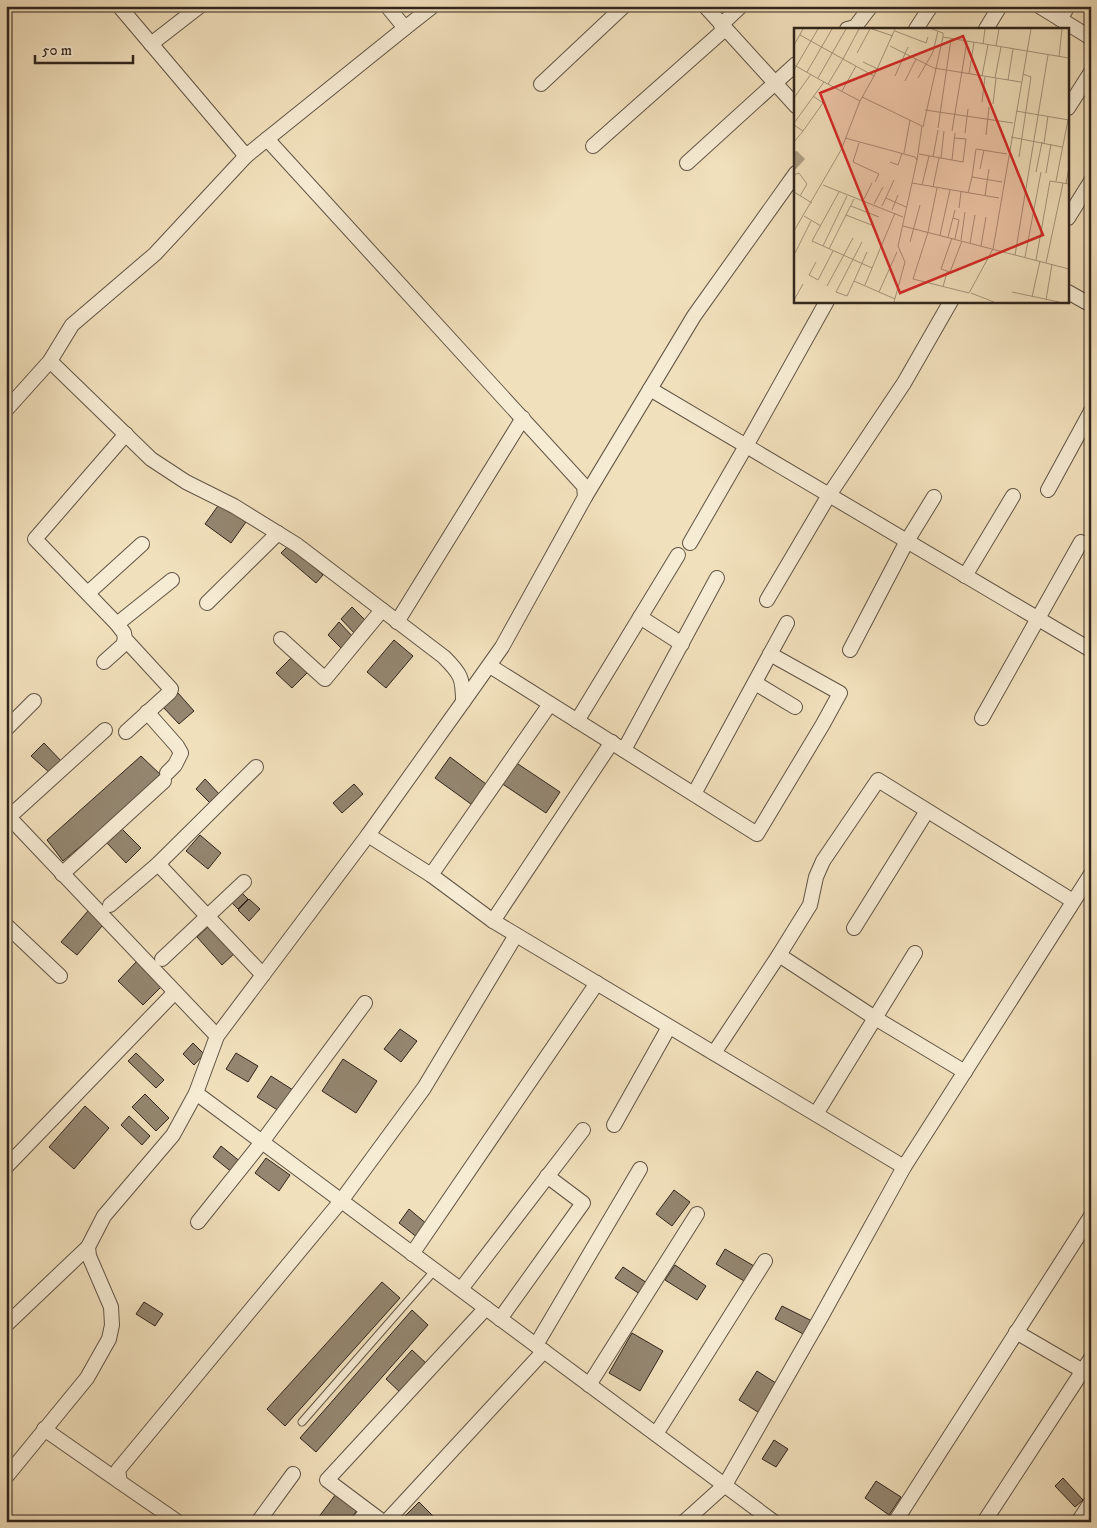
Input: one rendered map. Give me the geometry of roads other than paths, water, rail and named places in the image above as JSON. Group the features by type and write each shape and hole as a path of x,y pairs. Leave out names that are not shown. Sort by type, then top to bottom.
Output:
{"street":[{"path":"119,6 246,156"},
{"path":"151,44 200,6"},
{"path":"387,6 405,28"},
{"path":"6,410 50,361 72,325 155,254 246,156 433,6"},
{"path":"541,84 624,6"},
{"path":"705,6 794,104"},
{"path":"593,146 723,27 742,6"},
{"path":"850,28 855,26 871,6"},
{"path":"917,28 931,6"},
{"path":"987,28 1000,6"},
{"path":"1039,6 1091,38"},
{"path":"1060,19 1068,6"},
{"path":"687,163 794,66"},
{"path":"1070,105 1091,72"},
{"path":"267,139 584,486 585,497"},
{"path":"6,1325 88,1247 104,1216 173,1135 196,1093 216,1036 368,835 490,666 585,497 694,316 794,176"},
{"path":"1070,215 1091,181"},
{"path":"1070,293 1091,305"},
{"path":"690,543 826,302"},
{"path":"767,600 829,495 904,383 949,302"},
{"path":"50,361 151,459 186,482 234,506 278,533 444,657 457,670 463,684 463,702"},
{"path":"650,389 1091,650"},
{"path":"1048,490 1091,411"},
{"path":"397,622 523,418"},
{"path":"104,662 123,645 124,633 35,539 126,434"},
{"path":"965,576 1013,496"},
{"path":"850,650 907,541 934,497"},
{"path":"207,603 278,533"},
{"path":"982,718 1081,542"},
{"path":"88,593 142,544"},
{"path":"577,721 678,555"},
{"path":"493,921 618,746 682,644 717,578"},
{"path":"117,624 172,580"},
{"path":"281,639 325,680 382,610"},
{"path":"640,617 682,644"},
{"path":"694,794 787,623"},
{"path":"125,639 171,690 126,732"},
{"path":"490,666 757,834 824,724 840,693 770,654"},
{"path":"755,683 795,707"},
{"path":"6,729 34,701"},
{"path":"431,876 550,704"},
{"path":"62,874 165,777 181,753 147,712"},
{"path":"105,730 8,816 216,1036"},
{"path":"110,905 158,864 256,766"},
{"path":"714,1053 810,905 816,877 823,861 878,780 1073,901"},
{"path":"854,928 927,811"},
{"path":"368,835 431,876 493,921 904,1167"},
{"path":"158,864 263,975"},
{"path":"684,1522 725,1485 904,1167 1091,874"},
{"path":"162,959 244,882"},
{"path":"6,925 60,976"},
{"path":"120,1482 118,1470 341,1200 424,1088 516,935"},
{"path":"816,1114 914,953"},
{"path":"779,955 875,1018 965,1072"},
{"path":"412,1254 597,983"},
{"path":"6,1167 175,992"},
{"path":"198,1222 262,1142 365,1003"},
{"path":"614,1125 670,1026"},
{"path":"196,1093 774,1522"},
{"path":"460,1289 583,1130"},
{"path":"486,1308 327,1480 384,1522 540,1348 640,1169"},
{"path":"500,1319 583,1203 547,1176"},
{"path":"589,1385 697,1214"},
{"path":"894,1522 1091,1216"},
{"path":"6,1477 87,1378 109,1339 112,1325 111,1307 89,1256 88,1247"},
{"path":"656,1434 765,1261"},
{"path":"1016,1332 1083,1371"},
{"path":"984,1522 1091,1358"},
{"path":"44,1429 178,1522"},
{"path":"258,1522 293,1474"},
{"path":"1078,1522 1091,1502"}],"lane":[{"path":"302,1422 435,1270"}]}
